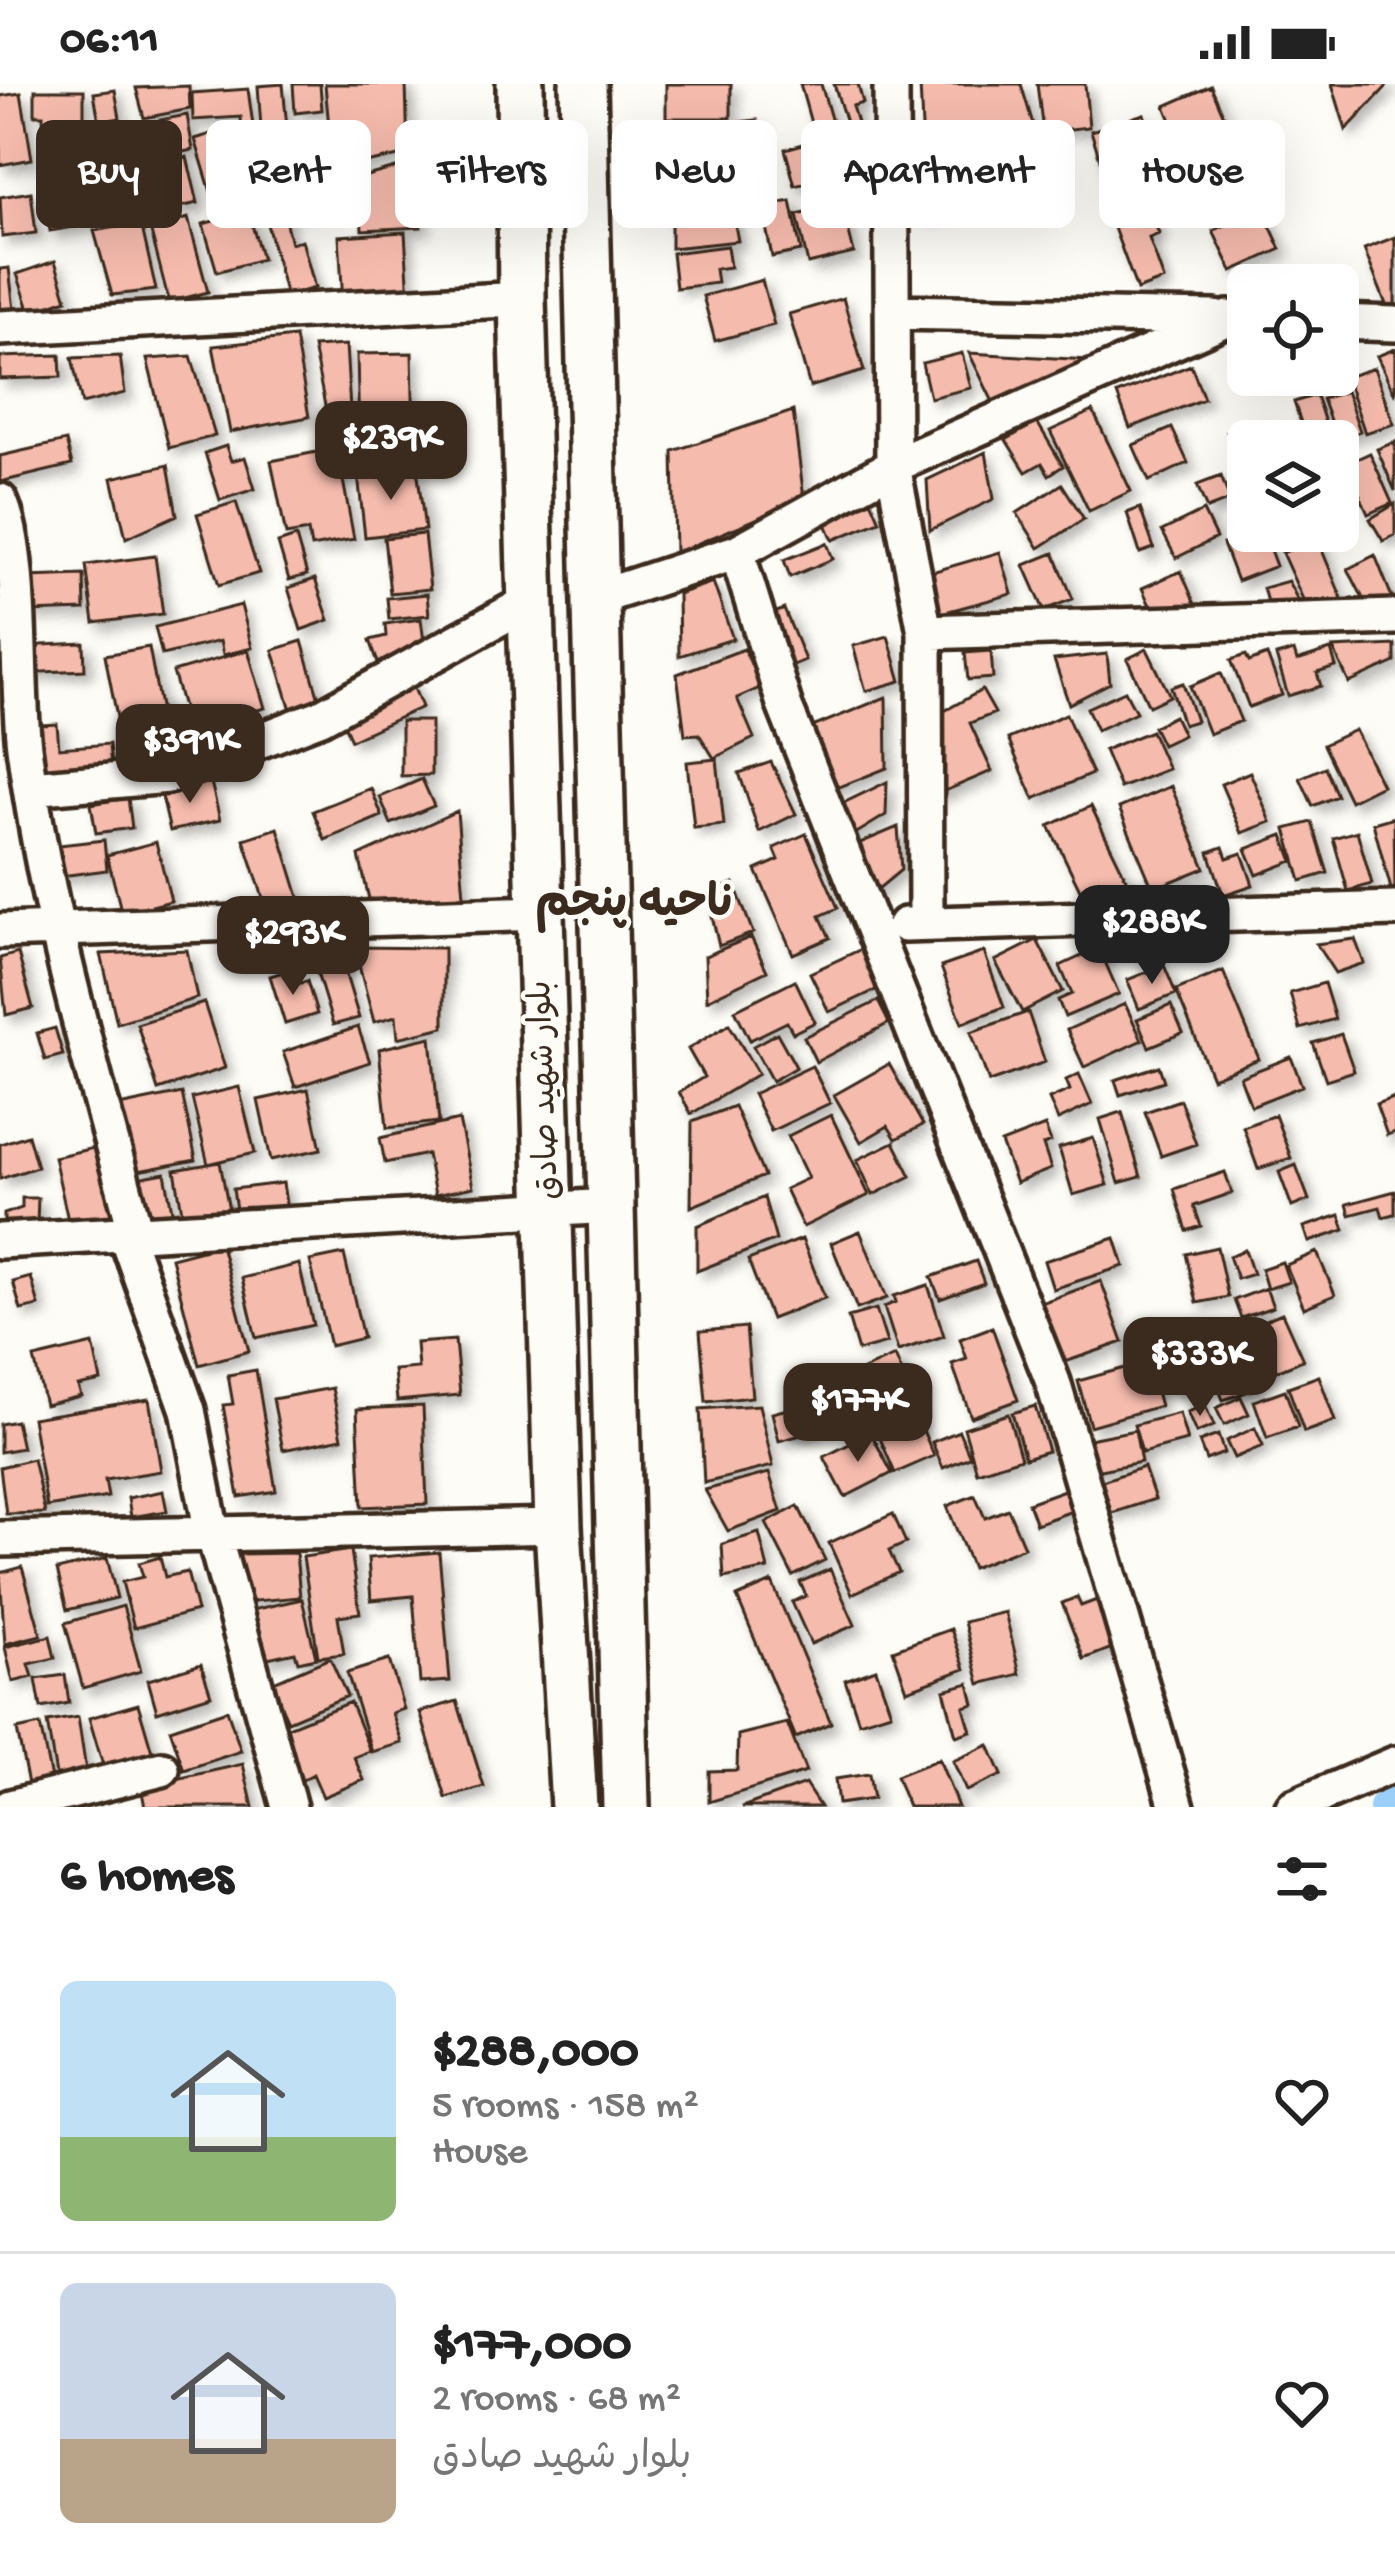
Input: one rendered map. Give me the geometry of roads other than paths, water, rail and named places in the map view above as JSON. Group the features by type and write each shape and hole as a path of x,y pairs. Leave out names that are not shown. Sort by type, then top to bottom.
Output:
{"main road":[{"name":"بلوار شهید صادق","path":"520,84 521,299 534,599 558,1526 574,1807"},
{"name":"بلوار شهید صادق","path":"583,84 626,1807"}],"street":[{"path":"891,84 893,466 925,632 926,922"},
{"path":"0,328 521,299"},
{"path":"893,312 1227,318"},
{"path":"597,598 737,552 893,466 1227,323"},
{"path":"1359,323 1395,324"},
{"path":"0,502 31,788 56,929 131,1237 188,1410 215,1534 289,1807"},
{"path":"737,552 785,707 1053,1382 1177,1807"},
{"path":"31,788 168,776 321,717 534,599"},
{"path":"925,632 1395,617"},
{"path":"876,930 926,922 1395,909"},
{"path":"0,931 542,913"},
{"path":"0,1241 611,1206"},
{"path":"0,1539 558,1526"},
{"path":"1293,1807 1395,1764"},
{"path":"10,1807 162,1769"}],"waterway":[{"path":"1384,1807 1395,1803"}],"district":[{"name":"ناحیه پنجم","path":"634,906"}]}
